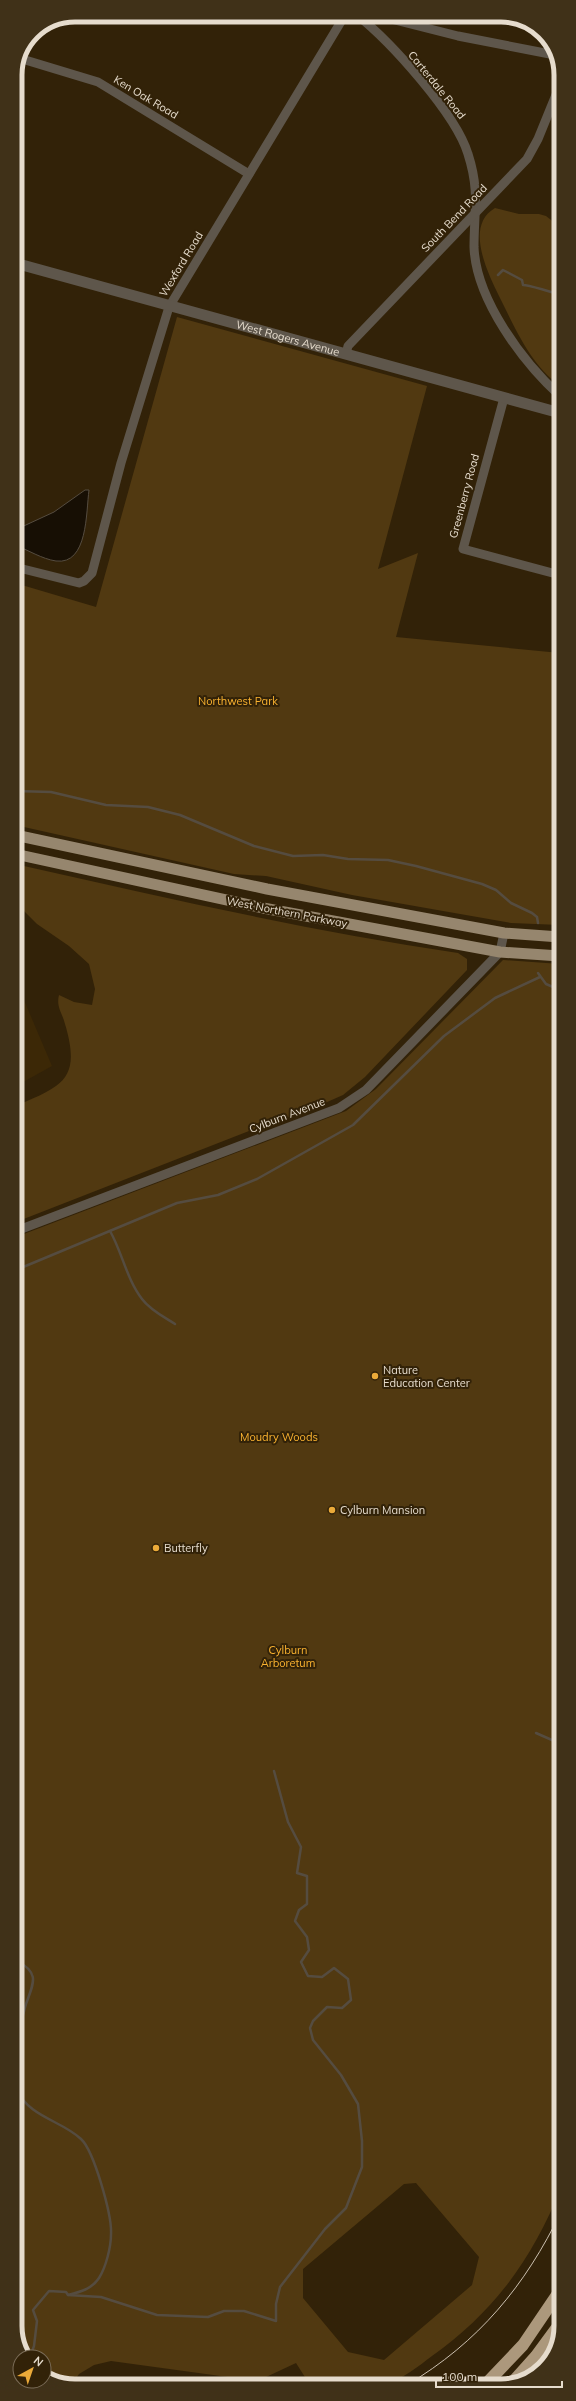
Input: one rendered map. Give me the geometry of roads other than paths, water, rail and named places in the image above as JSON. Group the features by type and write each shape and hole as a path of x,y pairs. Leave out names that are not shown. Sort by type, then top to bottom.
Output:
{"highway":[{"path":"491,2379 523,2345 554,2299"},
{"path":"524,2373 554,2332"},
{"path":"518,2376 536,2356"}],"main road":[{"name":"West Northern Parkway","path":"22,836 216,879 504,933 554,937"},
{"name":"West Northern Parkway","path":"22,856 263,908 500,952 554,956"}],"street":[{"name":"Wexford Road","path":"22,569 70,582 84,581 89,578 96,565 121,463 169,307 340,22"},
{"name":"Carterdale Road","path":"365,22 385,41 451,119 463,141 473,171 477,212 474,247 477,264 490,301 525,360 554,390"},
{"path":"403,22 458,36 549,54"},
{"name":"Ken Oak Road","path":"25,60 98,82 249,174"},
{"name":"South Bend Road","path":"346,354 348,346 477,212 530,154 538,139 554,100"},
{"name":"West Rogers Avenue","path":"22,265 169,307 554,411"},
{"name":"Greenberry Road","path":"504,398 462,549 554,573"},
{"path":"500,952 504,933"},
{"name":"Cylburn Avenue","path":"22,1229 339,1108 366,1090 382,1075 500,952"}],"waterway":[{"path":"498,275 503,270 522,280 523,285 554,293"},
{"path":"22,791 51,792 106,805 148,807 180,815 254,846 293,856 323,855 348,859 388,860 416,866 482,884 496,890 511,903 532,913 537,917 538,923"},
{"path":"538,973 546,984 554,987"},
{"path":"22,1268 177,1203 218,1195 257,1179 353,1125 444,1036 495,998 540,977"},
{"path":"110,1231 128,1275 142,1299 153,1310 175,1324"},
{"path":"536,1733 554,1741"},
{"path":"68,2295 101,2297 157,2315 208,2317 224,2311 244,2311 276,2321 276,2304 280,2287 325,2229 346,2208 362,2167 362,2141 358,2104 341,2075 313,2040 310,2028 313,2021 327,2007 342,2008 351,2000 348,1979 334,1968 322,1977 308,1976 301,1962 309,1950 307,1937 295,1921 299,1910 307,1904 307,1876 297,1873 301,1847 288,1822 274,1771"},
{"path":"22,1964 29,1969 33,1979 33,1984 22,2018"},
{"path":"22,2099 37,2113 73,2133 81,2139 86,2146 101,2184 111,2225 111,2239 108,2257 102,2273 96,2282 85,2290 68,2295 66,2292 49,2291 33,2310 37,2321 33,2349"}],"tram line":[{"path":"416,2379 456,2350 478,2331 498,2310 532,2264 554,2226"}],"place":[{"name":"Nature Education Center","path":"375,1376"},
{"name":"Cylburn Mansion","path":"332,1510"},
{"name":"Butterfly","path":"156,1548"}],"park label":[{"name":"Northwest Park","path":"238,701"},
{"name":"Moudry Woods","path":"279,1437"},
{"name":"Cylburn Arboretum","path":"288,1656"}]}
